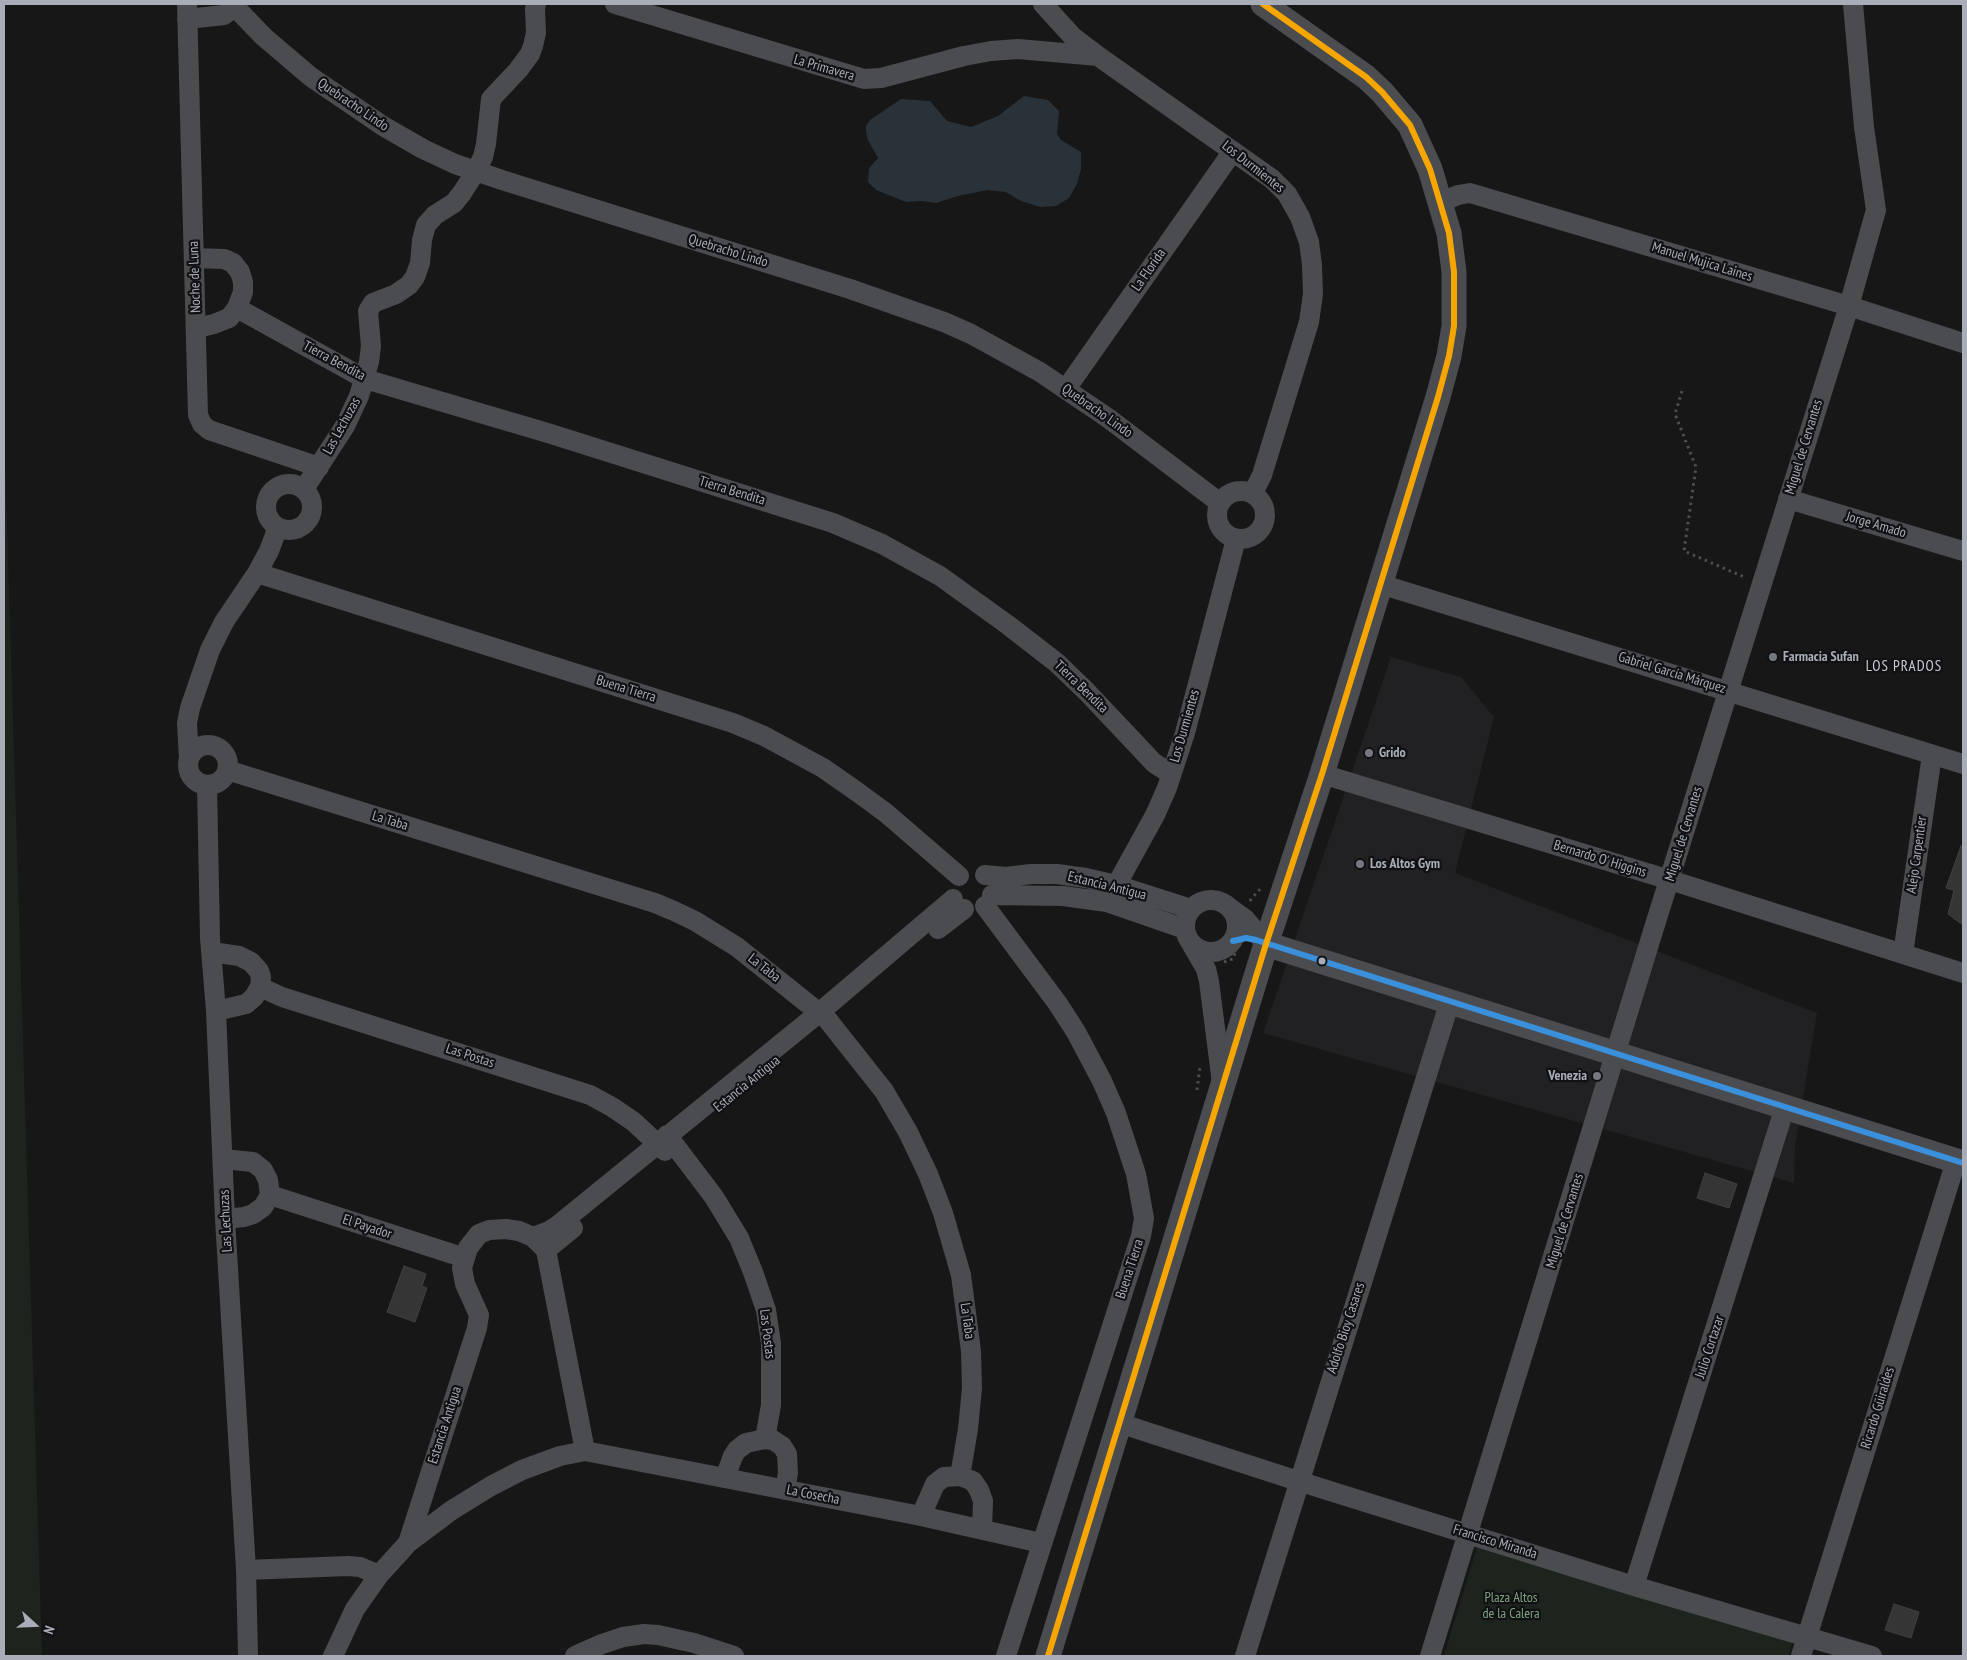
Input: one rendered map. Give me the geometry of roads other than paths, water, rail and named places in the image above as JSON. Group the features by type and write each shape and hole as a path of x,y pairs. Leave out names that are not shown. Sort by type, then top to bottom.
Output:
{"street":[{"name":"Las Lechuzas","path":"304,489 352,412 364,379 369,362 370,346 368,311 373,302 396,294 409,285 420,263 422,240 426,225 435,216 454,203 476,171 483,157 486,144 491,99 520,69 530,54 536,33 536,4"},
{"name":"La Primavera","path":"615,4 864,79 881,78 964,56 991,51 1018,49 1098,56"},
{"name":"Los Durmientes","path":"1043,4 1073,37 1272,179 1287,194 1300,217 1309,242 1312,264 1313,294 1310,322 1262,475 1253,493"},
{"path":"1048,1656 1266,944 1322,774 1438,398 1449,356 1454,326 1454,272 1449,233 1441,202 1410,125 1366,77 1263,4"},
{"path":"1286,4 1309,38"},
{"name":"Miguel de Cervantes","path":"1430,1656 1761,584 1849,306 1876,210 1864,128 1853,4"},
{"name":"Quebracho Lindo","path":"187,11 224,15 236,6 283,54 346,102 423,149 476,171 850,289 944,322 1010,354 1066,389 1220,502"},
{"name":"Noche de Luna","path":"187,11 198,415 202,424 209,430 319,467"},
{"name":"La Florida","path":"1066,389 1233,150"},
{"name":"Manuel Mujica Laines","path":"1441,202 1458,195 1470,193 1849,306 1963,343"},
{"path":"194,258 224,258 233,263 240,272 244,282 243,292 237,308 229,318 196,328"},
{"name":"Tierra Bendita","path":"237,308 364,379 551,434 823,520 857,532 882,544 946,581 1015,630 1057,664 1087,692 1154,763 1171,774"},
{"path":"290,484 304,489 312,502 312,510 306,523 292,530 278,527 272,522 267,508 271,494 276,489 290,484"},
{"path":"1246,490 1253,493 1264,504 1266,512 1263,527 1251,537 1236,539 1223,531 1219,525 1217,510 1220,502 1231,492 1246,490"},
{"name":"Jorge Amado","path":"1788,499 1963,551"},
{"path":"188,722 197,737 218,748 227,758 227,770 219,781 207,785 196,781 189,771 188,722 190,708 210,650 224,622 256,573 278,527"},
{"name":"Los Durmientes","path":"1111,893 1154,815 1171,774 1184,733 1236,539"},
{"name":"Buena Tierra","path":"256,573 732,723 764,736 822,768 856,791 959,876"},
{"name":"Gabriel García Márquez","path":"1380,584 1963,764"},
{"path":"189,759 195,749 200,746 212,745"},
{"name":"Alejo Carpentier","path":"1903,954 1932,755"},
{"name":"La Taba","path":"227,770 668,908 696,921 737,947 824,1016 884,1091 908,1132 928,1174 943,1213 961,1275 971,1351 972,1388 968,1429 960,1476"},
{"name":"Bernardo O' Higgins","path":"1322,774 1670,880 1963,973"},
{"name":"Las Lechuzas","path":"207,785 212,952 224,1159 225,1219 246,1570 248,1656"},
{"path":"975,871 985,875 991,884 989,900 975,911 959,904 952,886 959,876 964,872 975,871"},
{"name":"Estancia Antigua","path":"985,875 1006,877 1031,874 1057,874 1086,878 1111,893 1166,911"},
{"name":"Estancia Antigua","path":"989,900 1111,893"},
{"name":"Buena Tierra","path":"989,900 1076,1032 1102,1081 1116,1113 1136,1174 1144,1218 1141,1236 1006,1656"},
{"path":"1223,1089 1209,980 1206,969 1188,937 1185,920 1191,909 1198,903 1206,900 1215,900 1224,903 1238,914 1266,944"},
{"name":"Estancia Antigua","path":"540,1244 824,1016 950,918 959,904"},
{"path":"1166,911 1191,909"},
{"path":"1166,911 1188,937 1206,952 1214,953 1228,947 1236,940 1256,940 1960,1162"},
{"path":"1236,940 1238,925 1236,916 1238,914"},
{"path":"212,952 239,956 251,962 259,971 261,978 260,987 254,997 246,1004 216,1011"},
{"name":"Las Postas","path":"260,987 282,997 590,1095 612,1107 666,1143 714,1197 739,1238 766,1310 771,1343 771,1405 765,1439"},
{"name":"Adolfo Bioy Casares","path":"1244,1656 1450,1001"},
{"name":"Julio Cortazar","path":"1634,1586 1786,1107"},
{"path":"224,1159 253,1162 263,1170 270,1196 263,1207 253,1214 225,1219"},
{"name":"Ricardo Güiraldes","path":"1801,1656 1960,1162"},
{"name":"El Payador","path":"270,1196 464,1258"},
{"path":"464,1258 472,1241 479,1234 490,1230 512,1230 540,1244 585,1451"},
{"name":"Estancia Antigua","path":"333,1656 355,1609 379,1576 408,1543 477,1328 479,1316 465,1284 462,1268 464,1258"},
{"name":"Francisco Miranda","path":"1119,1423 1298,1482 1634,1586 1872,1656"},
{"path":"725,1478 732,1456 737,1450 746,1443 765,1439 773,1440 782,1446 787,1454 788,1473 785,1490"},
{"name":"La Cosecha","path":"408,1543 452,1510 491,1486 522,1470 560,1456 585,1451 921,1516 1041,1543"},
{"path":"921,1516 935,1484 944,1478 960,1476 973,1481 979,1490 983,1501 982,1530"},
{"path":"426,1484 430,1499 434,1504 441,1508 452,1510"},
{"path":"246,1570 348,1566 360,1567 379,1576"},
{"path":"575,1656 623,1637 644,1634 694,1642 734,1656"}],"place":[{"name":"Farmacia Sufan","path":"1773,657"},
{"name":"Grido","path":"1369,753"},
{"name":"Los Altos Gym","path":"1360,864"},
{"name":"Venezia","path":"1597,1076"}],"district":[{"name":"LOS PRADOS","path":"1904,667"}],"park label":[{"name":"Plaza Altos de la Calera","path":"1511,1606"}]}
